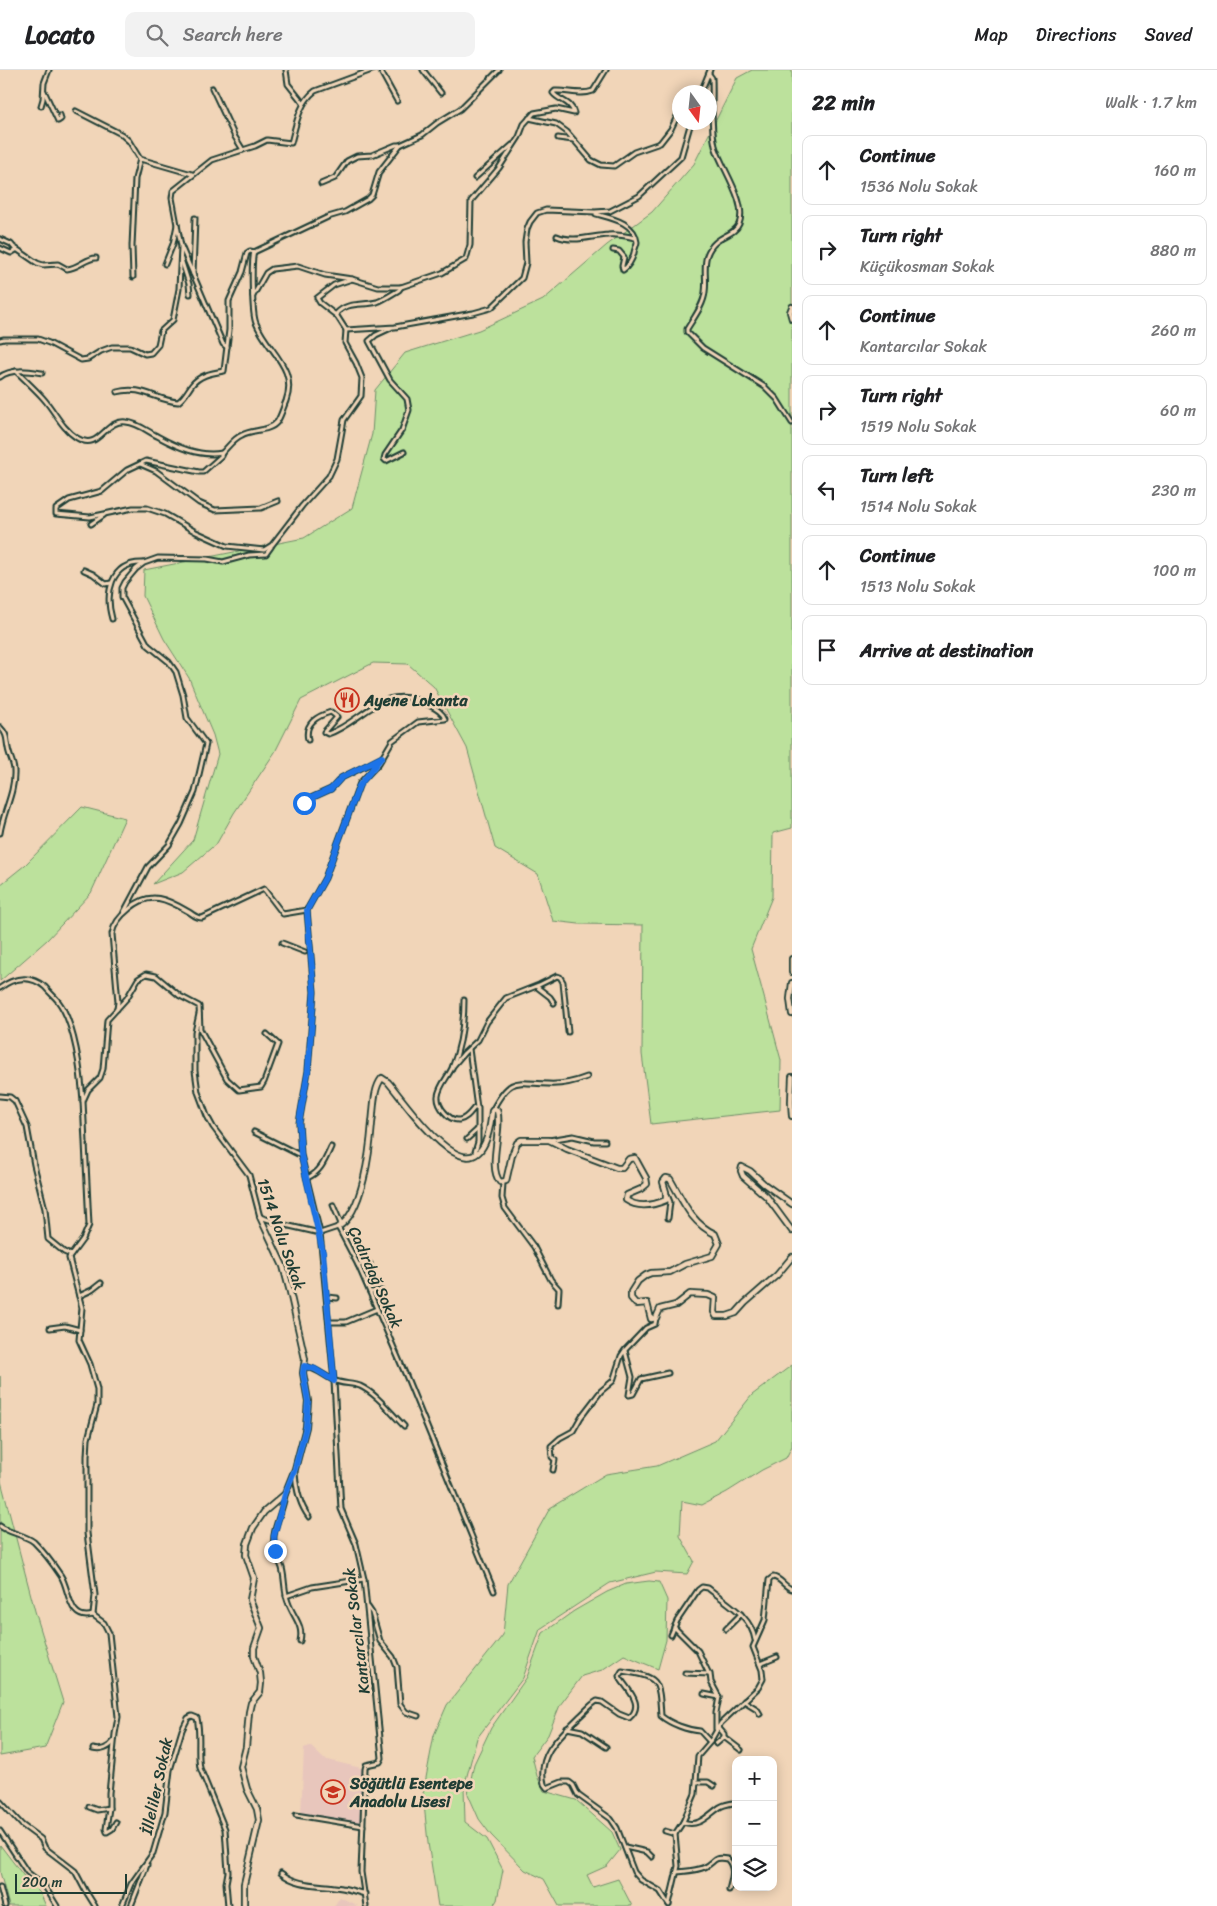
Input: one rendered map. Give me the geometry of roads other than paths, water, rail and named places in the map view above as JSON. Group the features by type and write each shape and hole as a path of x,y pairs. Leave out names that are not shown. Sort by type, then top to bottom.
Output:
{"street":[{"path":"41,106 44,83 49,70"},
{"path":"286,70 288,84 303,103"},
{"path":"226,348 193,277 181,246 172,198 173,191 212,160 267,140 291,143 303,103 315,91 372,70"},
{"path":"380,70 397,102"},
{"path":"424,70 441,93"},
{"path":"321,184 336,178 347,161 357,156 372,155 422,135 460,109 498,70"},
{"path":"253,297 262,284 266,273 272,269 298,266 325,275 352,279 378,287 401,287 442,273 466,259 470,245 471,201 499,168 524,124 534,113 556,109 574,113 573,108 567,102 554,96 553,93 560,91 586,94 593,91 606,70"},
{"path":"704,85 710,72"},
{"path":"710,72 712,78 715,144 740,207 740,222 735,230 714,242 707,254 704,268 705,295 687,332 703,348 764,387 777,399 792,423"},
{"path":"212,88 243,150"},
{"path":"44,91 58,121 61,119 60,115"},
{"path":"76,111 121,134 140,159 193,174"},
{"path":"529,118 556,124 568,132 590,160 602,166 614,166 634,152 660,143 672,127"},
{"path":"346,330 394,327 491,308 522,278 526,263 525,242 527,228 537,213 546,210 610,211 640,196 681,157 689,130"},
{"path":"558,138 574,140"},
{"path":"475,178 516,141"},
{"path":"117,392 128,389 144,391 178,402 200,376 224,371 229,330 229,301 242,272 247,253 250,251 254,252 328,217 345,212 368,199 372,195 379,172 400,145"},
{"path":"133,277 132,246 135,179 140,159"},
{"path":"591,212 621,222 629,228 636,238 637,242 632,261 623,270 624,257 619,252 613,250"},
{"path":"193,277 195,218"},
{"path":"165,264 173,244 177,222"},
{"path":"557,236 564,239 610,235 636,238"},
{"path":"0,240 42,265 58,264 68,269 78,266 91,258 96,258"},
{"path":"0,340 13,338 38,339 50,343 81,360 88,359 106,348 112,347 130,347 145,354 151,354 158,344 161,331 173,320 179,289 181,246"},
{"path":"0,248 11,254 16,250 15,248"},
{"path":"254,252 252,258 252,306 255,322 286,372 290,387 282,411 275,424 268,428 250,431 239,436 221,456 202,472 146,461 127,470 102,491 69,500 56,508 55,512 59,515 90,517 133,508 147,508 165,514 196,532 227,546 264,550 272,545"},
{"path":"180,253 190,294"},
{"path":"112,619 109,604 111,583 113,578 125,568 163,558 207,559 223,562 249,555 266,554 302,506 329,476 336,460 344,420 361,396 362,378 345,343 346,330 337,316 320,303 317,297 334,285 352,279"},
{"path":"337,316 336,314 341,308 378,302 401,287"},
{"path":"792,307 790,312 792,319"},
{"path":"394,327 376,335 369,341 390,380 407,399 409,410 402,430 385,455 384,460 393,459 404,452"},
{"path":"16,371 44,398 68,431 84,442 98,439 111,426 125,422 142,427 169,442 193,452 210,455 222,453"},
{"path":"0,377 16,371 42,373"},
{"path":"139,464 156,471 199,503 215,510 261,508 278,501"},
{"path":"91,524 105,515"},
{"path":"116,1009 118,1002 112,934 114,925 124,912 148,867 169,845 181,824 195,792 206,744 188,718 176,672 169,662 148,645 122,597 122,588 125,582 144,563"},
{"path":"84,570 106,584 111,583"},
{"path":"124,912 142,899 161,898 181,907 198,918 202,918 264,889 283,914 307,910 325,878 359,786 392,741 414,724 426,720 444,720 443,715 418,700 405,698 390,699 372,706 328,734 324,732 337,717 336,714 332,712 319,716 307,728 308,740"},
{"path":"0,727 8,738 8,748 14,770 11,794 2,819 0,833"},
{"path":"304,803 331,789 341,778 382,757"},
{"name":"Kantarcılar Sokak","path":"307,910 314,992 308,1071 299,1123 301,1155 320,1233 330,1322 341,1509 356,1544 364,1579 382,1758 380,1762 366,1765 363,1826"},
{"path":"282,943 305,952"},
{"path":"792,959 792,972"},
{"path":"83,1101 88,1090 100,1078 103,1069 107,1020 127,998 138,979 146,974 151,974 180,996 199,1006 200,1029 227,1079 239,1090 261,1087 264,1082 278,1044 267,1034"},
{"path":"451,1069 478,1040 487,1022 506,998 556,976 560,977 563,982 568,1032"},
{"path":"0,988 14,980 29,978 39,982 58,1000 74,1038 83,1101 89,1225 83,1239 71,1255 70,1263 82,1308 79,1340 90,1364 98,1389 97,1405 88,1439 87,1456 87,1533 94,1579 93,1616"},
{"path":"792,983 790,999 792,1014"},
{"path":"536,986 550,997 554,1004"},
{"path":"464,1000 464,1024 459,1049 438,1095 439,1102 445,1112 452,1118 460,1120 466,1117 474,1108 477,1108"},
{"name":"1514 Nolu Sokak","path":"199,1014 195,1032 195,1071 198,1092 213,1127 249,1175 260,1217 283,1266 300,1331 305,1360 303,1373 308,1401 306,1427 295,1469 285,1494"},
{"path":"469,1048 478,1128 478,1142 475,1152 471,1156"},
{"path":"471,1156 479,1152 485,1143 493,1109 511,1085 522,1081 572,1083 587,1077"},
{"path":"792,1077 792,1116"},
{"name":"Çadırdağ Sokak","path":"471,1156 458,1156 445,1148 421,1124 385,1079 382,1078 376,1089 368,1160 364,1178 354,1208 340,1226 407,1378 494,1591"},
{"path":"0,1096 10,1097 15,1101 28,1127 34,1165 45,1210 48,1239 64,1252 71,1255"},
{"path":"493,1109 497,1110 498,1113 497,1176 498,1180 503,1183"},
{"path":"467,1140 478,1128"},
{"path":"254,1132 301,1155"},
{"path":"558,1304 558,1290 534,1248 505,1208 502,1198 503,1183 506,1181 516,1144 521,1140 549,1140 572,1136 594,1142 605,1141"},
{"path":"549,1140 566,1150 617,1168 622,1168 629,1159 635,1158 647,1181 645,1186 627,1195 626,1200 633,1205 641,1206 661,1202 666,1200 666,1192"},
{"path":"307,1178 316,1174 320,1169 331,1147"},
{"path":"792,1204 764,1184 750,1171 742,1167 743,1176 767,1197 792,1230"},
{"path":"656,1318 649,1317 647,1303 636,1304 633,1302 631,1292 638,1281 652,1273 670,1272 685,1264 712,1256 719,1244 716,1234 704,1228 691,1214 668,1178 664,1179 663,1182 670,1202 668,1218"},
{"path":"260,1217 320,1233 340,1226 333,1205"},
{"path":"553,1470 555,1460 552,1457 551,1446 560,1438 573,1431 601,1391 613,1381 621,1356 646,1328 656,1324 656,1318 660,1309 676,1305 690,1294 696,1293 715,1298 714,1312 716,1316 728,1316 736,1313 777,1275 792,1257"},
{"path":"358,1266 370,1264"},
{"path":"79,1296 101,1283"},
{"path":"370,1292 381,1290"},
{"path":"327,1297 337,1298"},
{"path":"330,1322 346,1322 377,1309"},
{"path":"50,1328 65,1326 80,1330"},
{"path":"625,1350 632,1377 630,1395 634,1394 641,1379 668,1373"},
{"path":"304,1366 315,1369 334,1381 355,1385 369,1392 404,1426"},
{"path":"295,1469 296,1486 300,1502 309,1517"},
{"path":"285,1494 274,1541 276,1556 283,1570 286,1596 302,1630 300,1641"},
{"path":"244,1906 244,1884 259,1820 257,1809 246,1789 242,1767 251,1703 260,1692 262,1677 254,1656 254,1648 261,1628 250,1600 254,1578 246,1555 247,1544 253,1528 264,1512 285,1494"},
{"path":"0,1526 34,1542 60,1575 69,1601 75,1611 82,1616 93,1616 104,1623 109,1633 118,1717 109,1793 107,1832 112,1829 116,1822"},
{"path":"669,1906 678,1866 675,1834 683,1822 695,1794 698,1756 710,1742 716,1728 758,1688 763,1679 760,1664 753,1647 765,1620 769,1580 773,1577 778,1578 792,1589"},
{"path":"286,1596 312,1587 364,1579"},
{"path":"671,1635 674,1627 698,1590 702,1587 708,1588 741,1614 753,1631 755,1641"},
{"path":"368,1607 372,1613 380,1641 397,1667 400,1704 406,1712 418,1716"},
{"path":"726,1629 741,1614"},
{"path":"674,1627 698,1651 710,1674 711,1682 719,1697 716,1728"},
{"path":"760,1664 777,1657"},
{"path":"669,1906 660,1891 641,1880 634,1872 617,1828 611,1819 578,1795 574,1785 569,1782 562,1782 547,1788 544,1784 543,1768 547,1753 556,1740 597,1701 628,1718 634,1713 636,1708 633,1699 619,1676 622,1671 647,1675 652,1678 661,1695 662,1716 690,1730 700,1731 710,1742"},
{"path":"685,1673 710,1674"},
{"path":"704,1694 719,1697"},
{"path":"744,1701 757,1709 760,1714"},
{"name":"İlleliler Sokak","path":"122,1906 132,1884 154,1853 160,1833 170,1770 178,1740 188,1718 195,1716 199,1727 198,1758 200,1768 225,1829 228,1906"},
{"path":"567,1728 582,1731 606,1747"},
{"path":"716,1728 724,1734 724,1737 742,1750"},
{"path":"716,1744 724,1737"},
{"path":"93,1749 106,1748 114,1741"},
{"path":"697,1782 708,1782 714,1786"},
{"path":"0,1801 22,1825 41,1839 44,1848 76,1871 84,1890 95,1906"},
{"path":"683,1822 688,1824 699,1822 721,1806 732,1803"},
{"path":"89,1808 97,1810 109,1808"},
{"path":"296,1815 363,1826 360,1872 366,1906"},
{"path":"0,1831 27,1872 44,1885 57,1906"},
{"path":"665,1831 675,1834"},
{"path":"624,1846 647,1852 652,1857"},
{"path":"677,1872 700,1868 716,1859 727,1859 733,1870 730,1890"},
{"path":"131,1906 148,1862"},
{"path":"281,1873 289,1879 299,1882 341,1888 365,1894"},
{"path":"0,1887 5,1906"}],"place":[{"name":"Ayene Lokanta","path":"347,700"},
{"name":"Söğütlü Esentepe Anadolu Lisesi","path":"333,1792"}]}
